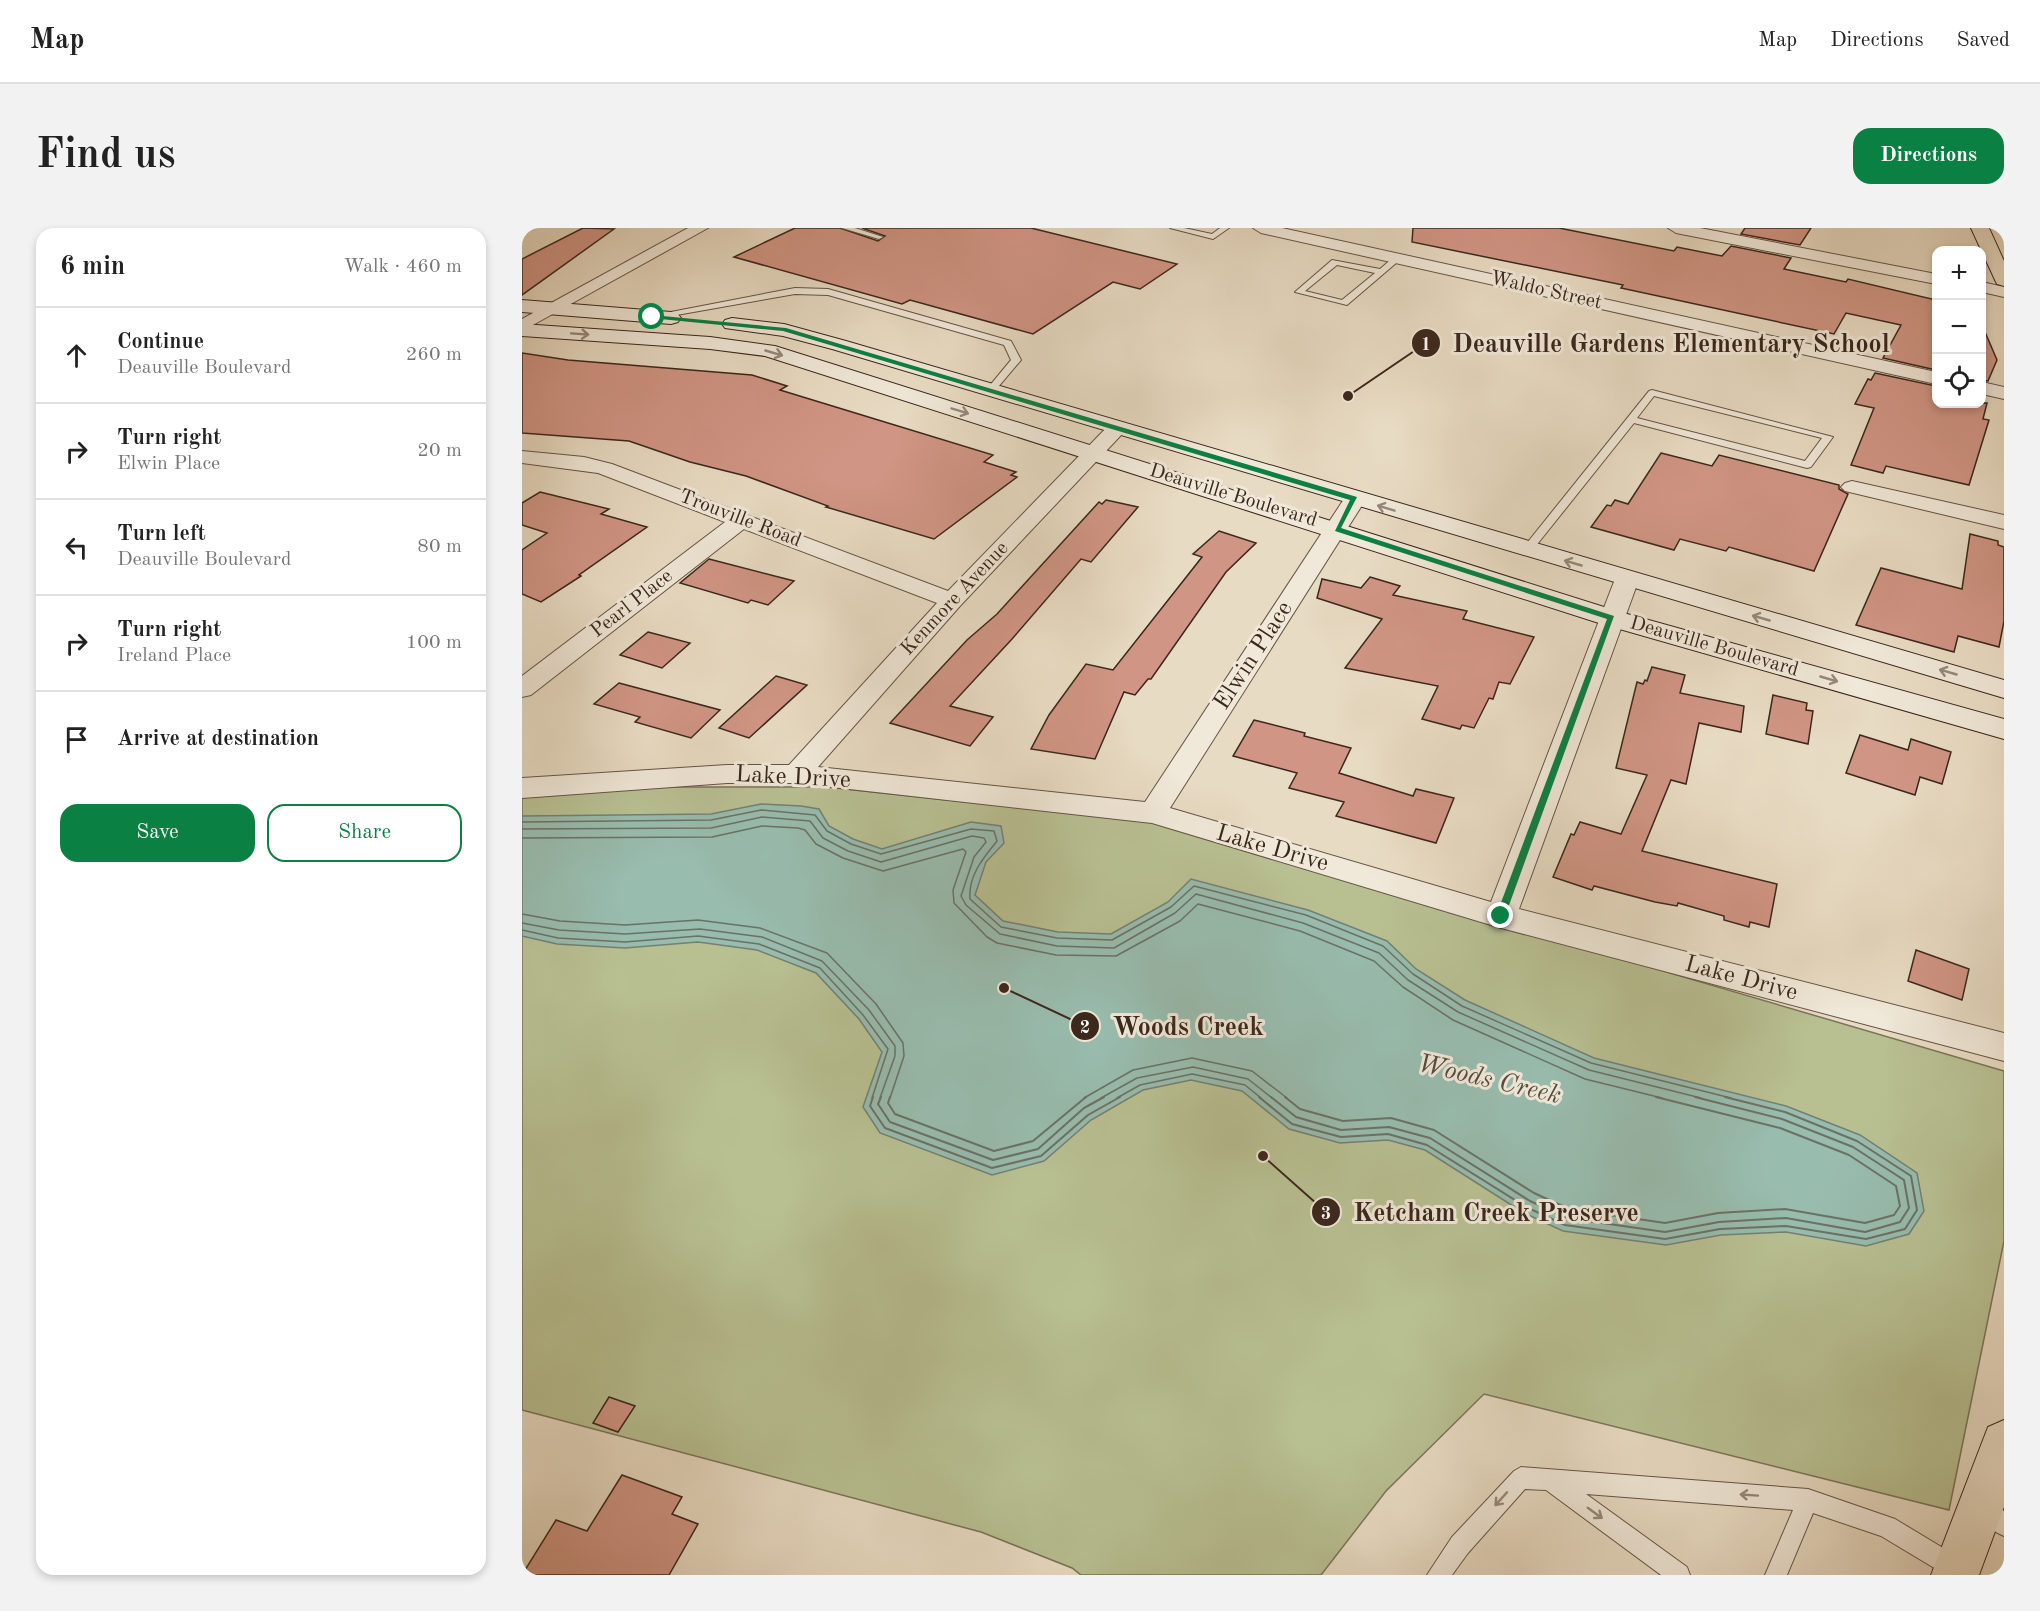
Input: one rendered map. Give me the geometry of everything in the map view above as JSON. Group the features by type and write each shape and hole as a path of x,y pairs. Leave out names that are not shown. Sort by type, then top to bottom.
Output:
{"main road":[{"path":"1980,228 2004,280"},
{"path":"1956,1572 1993,1516 2004,1443"}],"street":[{"path":"692,228 699,228"},
{"path":"522,328 699,228"},
{"name":"Waldo Street","path":"1261,228 1302,232 1398,258 1932,377"},
{"path":"1677,228 1932,278"},
{"path":"1986,288 2004,292"},
{"name":"Deauville Boulevard","path":"522,306 784,330 2004,689"},
{"name":"Deauville Boulevard","path":"522,328 710,343 768,351 1337,529 1611,618 2004,729"},
{"path":"1986,389 2004,393"},
{"name":"Kenmore Avenue","path":"796,774 952,601 1117,428"},
{"path":"522,471 532,458"},
{"name":"Trouville Road","path":"532,458 605,468 952,601"},
{"path":"1852,487 2004,522"},
{"name":"Elwin Place","path":"1152,813 1337,529 1354,499"},
{"name":"Pearl Place","path":"522,689 741,520"},
{"path":"1501,916 1627,579"},
{"name":"Lake Drive","path":"522,788 727,774 796,774 1152,813 1501,916 2004,1047"}],"lane":[{"path":"846,228 879,237"},
{"path":"1174,228 1213,237 1225,228"},
{"path":"1381,272 1335,262 1299,292 1344,303 1398,258"},
{"path":"652,317 795,291 828,292 1008,343 1016,360 990,391"},
{"path":"1527,550 1631,419 1652,393 1828,437 1807,465 1631,419"},
{"path":"1438,1575 1460,1545 1521,1478 1808,1500 1887,1527 1956,1572"},
{"path":"1548,1479 1679,1575"},
{"path":"1776,1575 1808,1500"}],"shaded area":[{"path":"636,787 826,787 1155,822 2004,1071 2004,1241 1949,1510 1484,1394 1386,1491 1321,1575 1081,1575 1072,1568 981,1532 522,1410 522,794"}],"water":[{"path":"761,804 819,809 829,826 853,839 882,849 971,822 1001,826 1004,843 986,862 975,895 1003,921 1058,932 1111,934 1168,902 1191,879 1308,910 1387,941 1416,969 1465,1000 1594,1058 1786,1106 1860,1135 1917,1173 1924,1211 1909,1234 1866,1246 1786,1232 1721,1235 1666,1245 1563,1231 1524,1213 1425,1150 1388,1140 1340,1143 1289,1129 1242,1091 1191,1080 1143,1090 1091,1120 1044,1161 992,1175 880,1133 863,1107 882,1052 859,1019 816,973 757,950 698,942 625,948 557,944 522,936 522,816 711,814"}],"building":[{"path":"583,228 614,229 522,295 522,259"},
{"path":"795,228 840,228 878,241 885,236 862,228 1031,228 1177,264 1140,289 1113,282 1033,334 910,300 902,304 734,257"},
{"path":"1413,228 1559,228 1674,251 1677,247 1722,256 1731,246 1791,258 1784,269 1846,282 1848,279 1932,299 1932,369 1883,358 1901,325 1846,313 1834,334 1621,288 1623,285 1412,242"},
{"path":"1745,228 1811,228 1800,245 1741,234"},
{"path":"1986,334 1997,360 1988,381 1986,381"},
{"path":"522,353 568,360 752,375 787,386 780,390 993,455 984,462 1016,472 1011,475 1017,477 934,539 826,507 828,506 746,476 690,462 629,441 522,433"},
{"path":"1875,373 1932,385 1932,408 1986,408 1983,419 1989,420 1969,485 1886,466 1883,473 1851,465 1874,408 1855,404 1868,379 1871,380"},
{"path":"1661,453 1712,466 1719,455 1839,485 1839,489 1848,494 1814,571 1729,547 1726,551 1680,539 1674,550 1591,527 1607,505 1611,506 1615,500 1628,504"},
{"path":"540,492 609,509 601,514 647,527 579,575 581,576 541,602 522,594 522,550 547,533 522,525 522,503"},
{"path":"1106,500 1138,507 1091,562 1081,559 950,706 993,717 970,746 890,723 967,640 997,614 1099,502 1102,504"},
{"path":"1219,531 1256,543 1226,572 1151,679 1148,679 1135,695 1124,692 1095,759 1031,749 1049,715 1086,664 1113,670 1202,557 1193,554"},
{"path":"1970,534 1998,541 1998,545 2004,547 2004,621 1999,647 1958,636 1954,652 1856,625 1881,568 1962,589"},
{"path":"709,559 794,581 768,605 751,600 748,603 680,583"},
{"path":"1370,577 1400,586 1393,595 1467,611 1463,619 1534,637 1510,684 1499,682 1493,699 1489,698 1474,728 1462,725 1460,729 1422,719 1438,686 1345,668 1382,619 1317,598 1322,579 1361,588"},
{"path":"648,632 690,643 662,668 620,655"},
{"path":"1652,667 1685,675 1680,693 1744,706 1741,732 1699,723 1686,784 1671,780 1642,851 1777,884 1769,927 1750,922 1749,927 1724,920 1724,916 1678,903 1677,906 1655,902 1594,886 1592,890 1553,877 1571,834 1574,835 1580,822 1621,834 1647,775 1616,768 1637,682 1643,684 1645,680 1647,681"},
{"path":"776,676 807,685 749,738 719,728"},
{"path":"619,683 720,710 691,738 635,722 640,717 594,704"},
{"path":"1773,695 1807,703 1806,710 1813,711 1808,744 1766,734"},
{"path":"1254,720 1351,748 1339,773 1413,796 1416,789 1454,798 1436,843 1336,816 1344,802 1289,788 1297,773 1233,756"},
{"path":"1860,735 1908,750 1911,739 1951,752 1942,784 1920,777 1915,795 1846,773"},
{"path":"1916,950 1969,969 1962,1000 1908,981"},
{"path":"609,1397 635,1406 618,1432 593,1423"},
{"path":"622,1475 682,1497 672,1514 698,1524 669,1575 522,1575 556,1520 587,1531"}],"place":[{"name":"Deauville Gardens Elementary School","path":"1348,396"},
{"name":"Woods Creek","path":"1004,988"},
{"name":"Ketcham Creek Preserve","path":"1263,1156"}],"route":[{"path":"652,317 784,330 1354,499 1337,529 1611,618 1501,916"}]}
